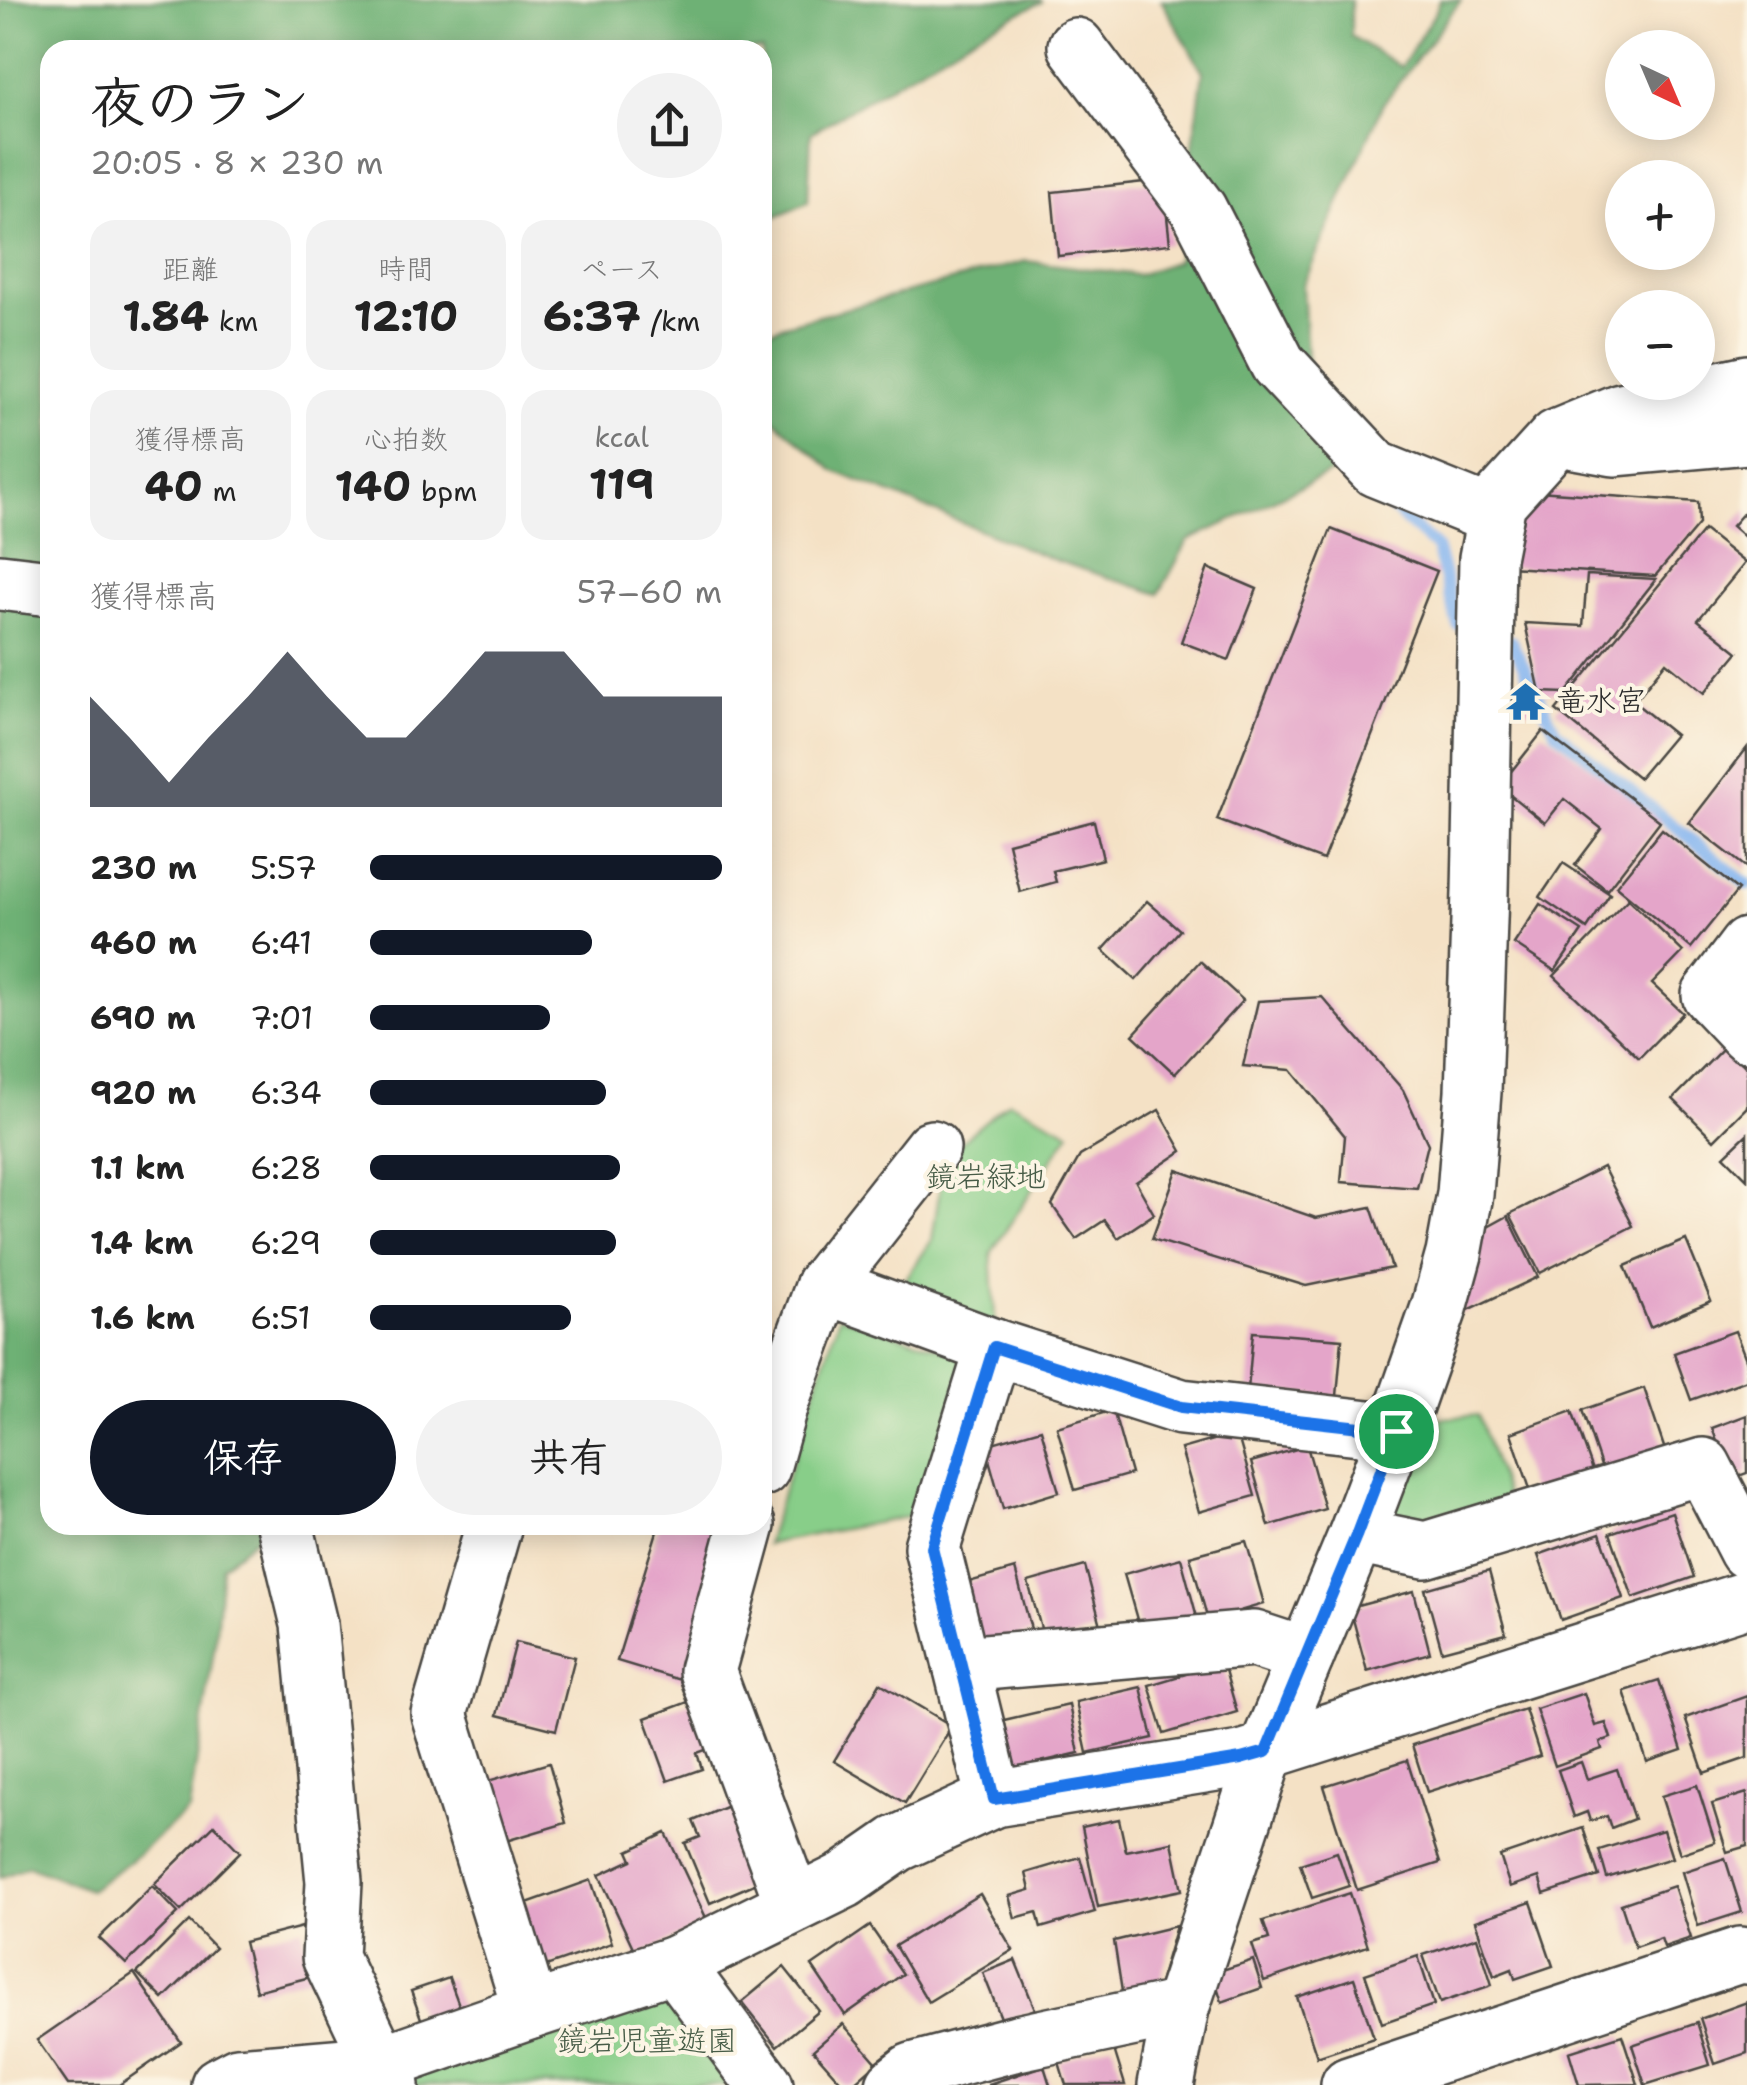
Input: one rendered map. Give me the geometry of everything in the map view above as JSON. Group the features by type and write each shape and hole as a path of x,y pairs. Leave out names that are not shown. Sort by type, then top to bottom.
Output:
{"street":[{"path":"1076,46 1199,210 1278,364 1376,469 1495,518"},
{"path":"1166,2085 1181,2008 1266,1752 1396,1431 1454,1254 1473,1092 1487,558 1498,502 1556,438 1621,410 1747,382"},
{"path":"1556,438 1614,448 1747,436"},
{"path":"0,582 40,587"},
{"path":"1747,946 1710,995 1747,1034"},
{"path":"772,1399 824,1285 932,1148"},
{"path":"824,1285 994,1347 1181,1407 1396,1431"},
{"path":"994,1347 932,1547 994,1799"},
{"path":"1356,1536 1425,1550 1703,1466 1747,1551"},
{"path":"287,1535 309,1624 334,1882 330,1958 386,2074"},
{"path":"491,1535 439,1714 530,2010"},
{"path":"744,1535 707,1671 793,1904"},
{"path":"219,2085 238,2074 386,2074 530,2010 675,1964 845,1880 897,1844 994,1799 1241,1759 1747,1599"},
{"path":"962,1668 985,1662 1254,1639 1306,1656"},
{"path":"1350,2085 1721,1961 1747,1956"},
{"path":"675,1964 765,2085"},
{"path":"894,2085 912,2071 1017,2043 1181,2008"}],"green space":[{"path":"0,0 1041,0 811,133 808,202 772,218 772,40 40,40 40,1535 260,1535 222,1566 215,1643 189,1810 89,1890 29,1866 0,1878"},
{"path":"1161,0 1351,0 1351,36 1401,67 1440,0 1461,0 1383,104 1303,285 1309,392 1334,471 1188,541 1159,594 1057,561 834,471 772,418 772,330 781,326 1026,261 1138,275 1177,261 1203,72"},
{"name":"鏡岩緑地","path":"1009,1101 1070,1132 991,1253 996,1333 895,1295 932,1240 945,1155"},
{"path":"839,1316 966,1356 922,1514 766,1544"},
{"path":"1478,1415 1510,1508 1435,1535 1377,1520 1414,1421"},
{"name":"鏡岩児童遊園","path":"666,1986 735,2085 407,2085 404,2079"}],"building":[{"path":"1163,180 1170,244 1058,256 1052,192"},
{"path":"1522,490 1698,502 1699,524 1655,576 1509,567"},
{"path":"1747,509 1747,539 1732,526"},
{"path":"1331,529 1437,571 1323,860 1217,820"},
{"path":"1704,530 1745,563 1698,620 1738,652 1704,693 1666,662 1634,702 1675,735 1639,778 1556,710"},
{"path":"1208,568 1257,589 1229,660 1181,642"},
{"path":"1587,575 1656,579 1566,693 1540,692 1525,623 1583,626"},
{"name":"竜水宮","path":"1534,692 1535,709 1518,711 1516,694"},
{"path":"1543,731 1660,821 1607,890 1575,865 1602,829 1564,799 1545,823 1510,795 1510,773"},
{"path":"1747,748 1747,868 1689,823"},
{"path":"1094,821 1103,859 1053,871 1056,882 1020,892 1008,843"},
{"path":"1662,829 1738,890 1691,948 1616,886"},
{"path":"1563,863 1610,894 1587,929 1540,897"},
{"path":"1628,899 1683,952 1652,984 1683,1013 1639,1058 1554,976"},
{"path":"1147,901 1180,930 1136,980 1103,950"},
{"path":"1540,904 1582,931 1555,971 1514,944"},
{"path":"1200,961 1243,1000 1175,1074 1133,1035"},
{"path":"1322,997 1403,1090 1428,1144 1417,1188 1341,1182 1345,1136 1291,1070 1243,1066 1258,1001"},
{"path":"1725,1046 1747,1068 1747,1107 1714,1140 1673,1099"},
{"path":"1159,1110 1182,1151 1136,1182 1154,1214 1118,1238 1105,1220 1076,1239 1052,1205 1080,1156"},
{"path":"1747,1134 1747,1179 1724,1156"},
{"path":"1603,1167 1633,1226 1540,1273 1510,1214"},
{"path":"1177,1170 1316,1218 1371,1207 1392,1268 1306,1286 1152,1239"},
{"path":"1508,1216 1538,1277 1460,1314 1477,1233"},
{"path":"1686,1240 1711,1301 1650,1327 1625,1266"},
{"path":"1735,1331 1747,1362 1747,1380 1691,1400 1674,1353"},
{"path":"1253,1332 1342,1339 1337,1396 1248,1390"},
{"path":"1644,1388 1666,1453 1604,1475 1582,1410"},
{"path":"1113,1410 1131,1474 1075,1490 1057,1427"},
{"path":"1572,1411 1595,1476 1533,1498 1511,1433"},
{"path":"1747,1415 1747,1473 1731,1479 1712,1428"},
{"path":"1041,1429 1059,1492 1003,1509 985,1445"},
{"path":"1237,1433 1255,1496 1199,1512 1181,1449"},
{"path":"1307,1446 1325,1509 1269,1526 1251,1462"},
{"path":"1672,1512 1694,1577 1633,1598 1610,1533"},
{"path":"1600,1533 1623,1598 1561,1620 1538,1555"},
{"path":"656,1535 728,1535 683,1681 617,1661"},
{"path":"1246,1541 1264,1604 1208,1620 1190,1556"},
{"path":"1181,1558 1198,1621 1142,1637 1124,1574"},
{"path":"1085,1566 1102,1629 1046,1646 1028,1582"},
{"path":"1015,1569 1032,1633 976,1649 958,1585"},
{"path":"1489,1571 1506,1634 1442,1651 1425,1589"},
{"path":"1414,1591 1430,1653 1367,1671 1350,1608"},
{"path":"516,1642 575,1657 556,1730 497,1715"},
{"path":"1223,1663 1237,1712 1164,1734 1149,1685"},
{"path":"1659,1680 1682,1750 1647,1762 1624,1691"},
{"path":"880,1683 952,1726 905,1803 834,1761"},
{"path":"1141,1687 1153,1738 1087,1753 1076,1702"},
{"path":"1584,1693 1595,1726 1606,1723 1611,1738 1600,1742 1602,1749 1555,1766 1536,1709"},
{"path":"704,1696 722,1744 697,1753 702,1769 668,1781 645,1718"},
{"path":"1747,1696 1747,1758 1704,1773 1685,1718"},
{"path":"1069,1705 1079,1753 1015,1768 1004,1720"},
{"path":"1525,1709 1540,1756 1427,1792 1412,1745"},
{"path":"1407,1760 1440,1863 1357,1890 1324,1786"},
{"path":"1581,1762 1587,1779 1617,1769 1634,1819 1611,1828 1607,1816 1590,1821 1587,1812 1574,1817 1558,1770"},
{"path":"549,1763 566,1823 489,1846 471,1786"},
{"path":"1697,1785 1715,1842 1680,1854 1661,1796"},
{"path":"1747,1793 1747,1846 1727,1852 1712,1804"},
{"path":"735,1803 766,1879 710,1903 685,1843 700,1837 693,1821"},
{"path":"1119,1819 1126,1851 1172,1842 1182,1890 1098,1907 1082,1827"},
{"path":"214,1825 240,1852 181,1911 154,1884"},
{"path":"1583,1828 1599,1876 1544,1894 1539,1877 1510,1887 1500,1856"},
{"path":"1663,1830 1672,1858 1607,1878 1599,1850"},
{"path":"666,1833 708,1922 637,1956 599,1875 632,1860 628,1851"},
{"path":"1337,1852 1349,1886 1312,1898 1300,1864"},
{"path":"1080,1857 1095,1912 1041,1928 1037,1912 1015,1918 1009,1896 1030,1890 1026,1873"},
{"path":"1725,1858 1742,1912 1698,1926 1682,1872"},
{"path":"591,1880 612,1943 532,1971 510,1909"},
{"path":"152,1886 178,1913 126,1964 99,1938"},
{"path":"1674,1886 1691,1938 1664,1947 1661,1938 1635,1947 1621,1904"},
{"path":"1350,1893 1368,1946 1264,1981 1252,1944 1269,1939 1263,1921"},
{"path":"980,1894 1013,1950 928,2002 895,1946"},
{"path":"1531,1902 1553,1966 1515,1979 1512,1969 1494,1976 1475,1921"},
{"path":"189,1921 215,1948 163,1999 137,1973"},
{"path":"870,1926 903,1974 845,2015 812,1966"},
{"path":"1176,1926 1157,1990 1123,1998 1114,1941"},
{"path":"302,1927 314,1976 256,1991 244,1942"},
{"path":"1477,1937 1492,1985 1440,2003 1423,1955"},
{"path":"1418,1956 1434,2005 1382,2023 1365,1974"},
{"path":"1015,1960 1035,2009 1003,2023 983,1973"},
{"path":"1253,1960 1262,1988 1222,2002 1213,1973"},
{"path":"784,1967 819,2011 777,2046 742,2002"},
{"path":"134,1973 181,2042 119,2085 68,2085 37,2040"},
{"path":"449,1978 462,2013 424,2027 411,1991"},
{"path":"1354,1978 1374,2038 1317,2057 1297,1997"},
{"path":"1747,2002 1747,2053 1715,2064 1700,2019"},
{"path":"1697,2023 1710,2065 1645,2085 1632,2045"},
{"path":"843,2024 877,2063 852,2085 844,2085 813,2050"},
{"path":"1622,2035 1638,2084 1579,2085 1569,2052"},
{"path":"1112,2043 1125,2085 1066,2085 1059,2062"},
{"path":"1044,2066 1050,2085 989,2085 989,2084"}],"waterway":[{"path":"1375,494 1436,547 1458,625"},
{"path":"1511,641 1556,731 1747,884"}],"place":[{"name":"竜水宮","path":"1526,701"}],"route":[{"path":"994,1347 1181,1407 1396,1431 1266,1752 994,1799 932,1547 994,1347"}]}
